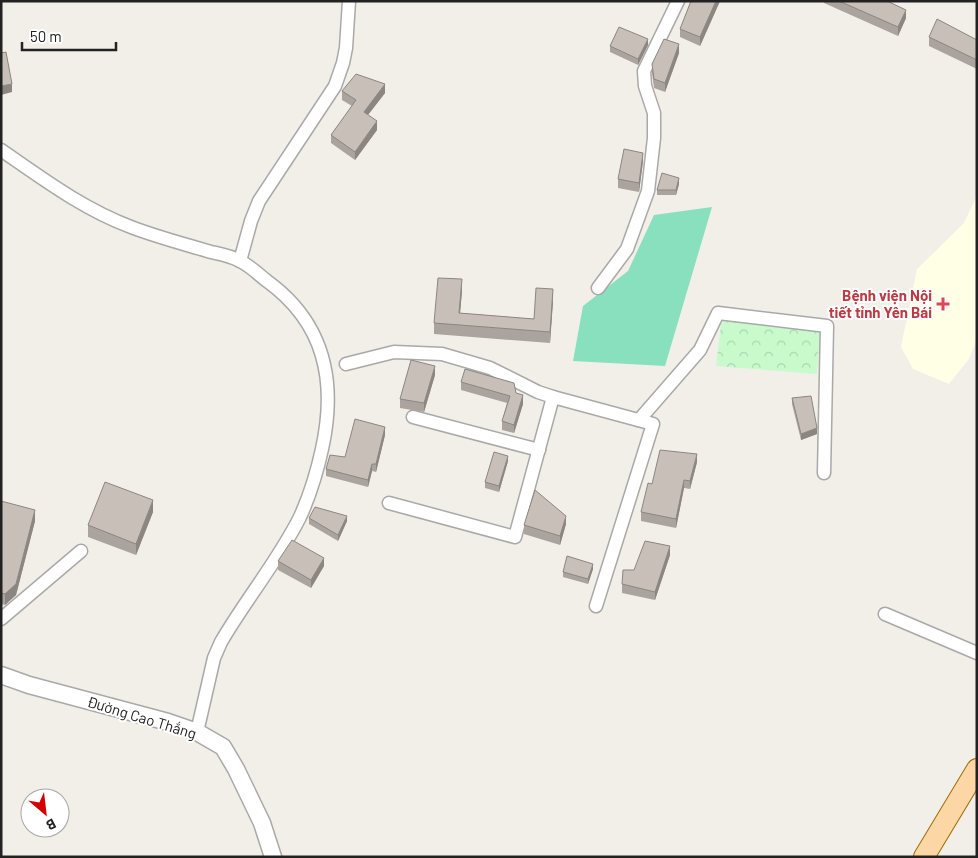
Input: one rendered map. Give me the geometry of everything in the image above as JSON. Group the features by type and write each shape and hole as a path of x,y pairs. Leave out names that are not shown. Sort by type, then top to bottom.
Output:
{"main road":[{"path":"924,857 977,769"}],"street":[{"path":"240,261 251,221 259,201 335,86 342,68 346,48 348,1"},
{"path":"598,288 627,249 648,191 654,138 654,113 645,86 644,71 678,1"},
{"path":"1,150 72,199 110,219 240,261 291,301 314,334 323,354 327,374 328,412 319,464 300,516 288,540 221,642 214,658 197,732"},
{"path":"639,420 700,350 718,313 827,326 824,473"},
{"path":"346,364 394,352 442,354 490,368 538,392 553,397 653,424 596,606"},
{"path":"389,503 515,536 553,397"},
{"path":"413,417 539,450"},
{"path":"1,619 81,551"},
{"path":"885,614 977,653"},
{"name":"Đường Cao Thắng","path":"1,674 29,685 168,722 197,732 223,747 236,769 262,823 273,857"}],"shaded area":[{"name":"Bệnh viện Nội tiết tỉnh Yên Bái","path":"977,195 977,339 969,359 949,384 913,369 901,347 917,269 964,223"}],"green space":[{"path":"712,207 665,366 573,361 583,306 628,271 654,215"},
{"path":"725,321 820,329 817,374 716,366 721,324"}],"building":[{"path":"691,1 716,1 700,37 680,29"},
{"path":"839,1 887,1 906,10 898,27"},
{"path":"937,19 977,40 977,60 929,37"},
{"path":"619,27 648,39 638,59 610,46"},
{"path":"664,39 679,44 665,83 654,79 652,64"},
{"path":"6,52 12,84 1,86 1,53"},
{"path":"356,74 385,84 364,112 377,121 355,152 331,135 356,100 342,91"},
{"path":"624,149 643,153 639,183 618,179"},
{"path":"662,173 679,178 676,190 657,190"},
{"path":"438,278 462,279 459,313 534,319 536,288 553,289 550,332 434,323"},
{"path":"411,360 435,366 424,403 400,399"},
{"path":"465,369 514,383 516,393 523,395 514,425 502,421 510,396 461,382"},
{"path":"811,396 817,428 801,434 792,398"},
{"path":"355,419 385,427 376,464 372,464 368,480 326,469 330,455 345,457"},
{"path":"660,450 697,454 690,481 684,480 676,519 641,512 648,483 652,484"},
{"path":"494,452 508,456 499,486 485,482"},
{"path":"105,482 153,500 136,544 88,525"},
{"path":"535,490 566,516 560,536 524,525"},
{"path":"1,501 35,510 16,584 5,594 1,593"},
{"path":"315,507 347,516 338,535 309,518"},
{"path":"292,540 324,558 311,580 278,561"},
{"path":"645,541 670,546 655,592 622,584 623,570 634,570"},
{"path":"567,556 593,564 588,579 563,572"}],"place":[{"name":"Bệnh viện Nội tiết tỉnh Yên Bái","path":"943,304"}]}
